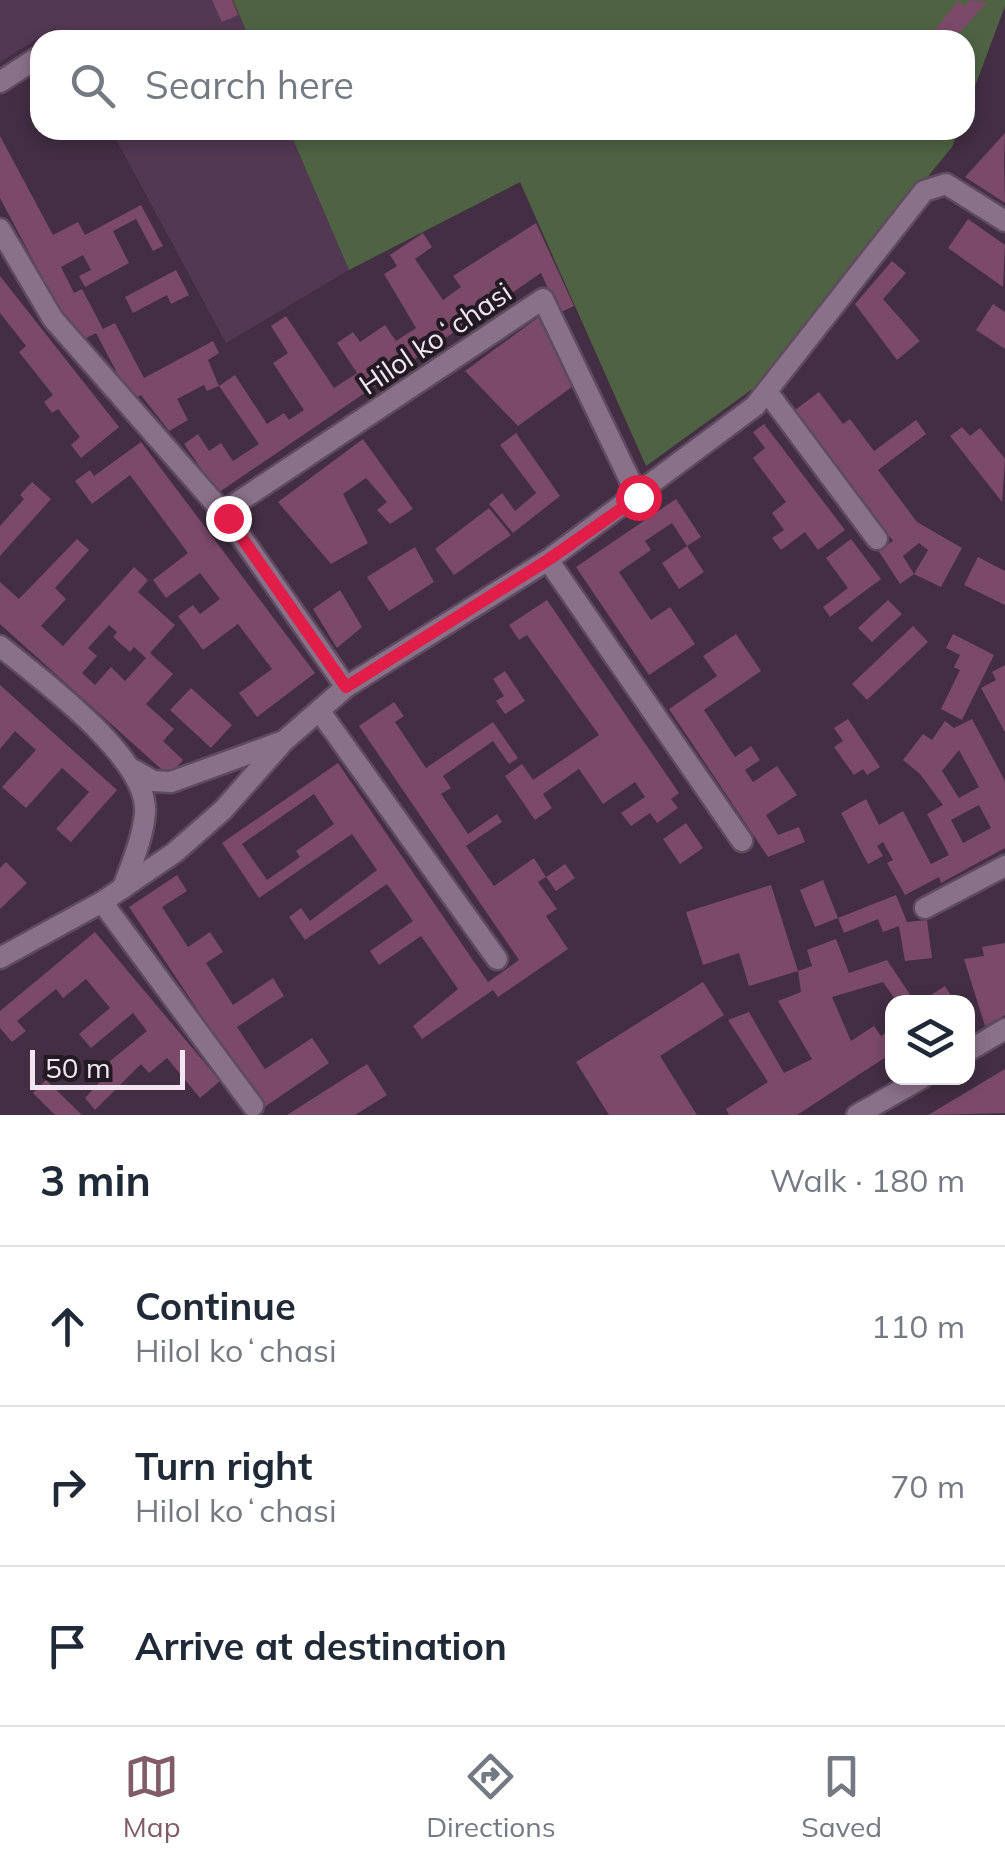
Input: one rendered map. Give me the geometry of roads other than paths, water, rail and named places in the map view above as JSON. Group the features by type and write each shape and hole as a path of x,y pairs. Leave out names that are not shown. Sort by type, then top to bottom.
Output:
{"street":[{"path":"0,82 30,62"},
{"path":"0,958 123,888 223,810 284,741 346,687 548,560 638,497 768,393 924,191 946,184 1005,221"},
{"path":"0,229 76,348 223,512 346,687"},
{"name":"Hilol koʻchasi","path":"223,512 543,299 638,497"},
{"path":"768,393 877,539"},
{"path":"548,560 742,840"},
{"path":"0,646 60,696 134,770 153,782 171,782 284,741"},
{"path":"320,713 498,959"},
{"path":"123,888 144,813 134,770"},
{"path":"925,908 1005,866"},
{"path":"102,902 253,1106"},
{"path":"975,1047 1005,1030"},
{"path":"857,1115 910,1085"}]}
